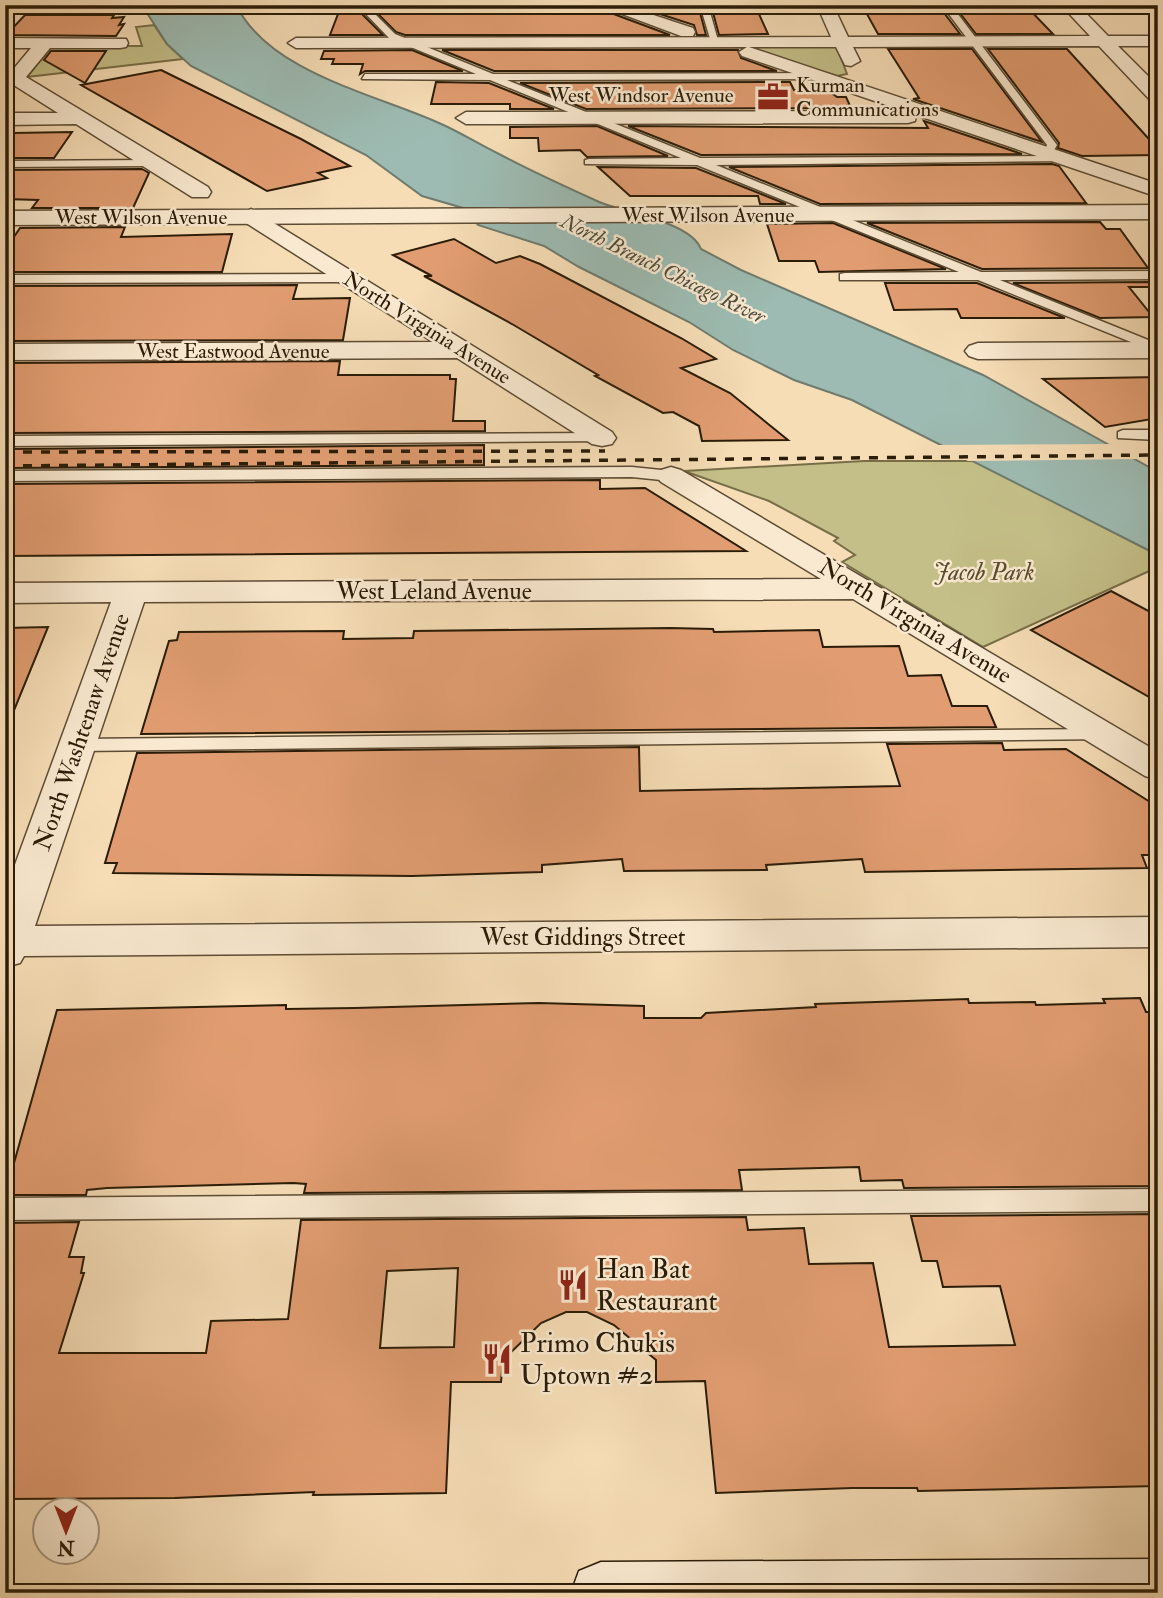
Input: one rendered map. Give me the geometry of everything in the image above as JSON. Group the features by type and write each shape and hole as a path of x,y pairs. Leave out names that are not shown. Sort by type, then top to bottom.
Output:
{"street":[{"path":"825,5 859,80 844,84"},
{"path":"1069,5 1158,97"},
{"path":"610,6 1158,191"},
{"path":"296,43 1158,41"},
{"path":"5,43 120,43"},
{"path":"45,43 10,78 200,191"},
{"name":"West Windsor Avenue","path":"466,118 942,117"},
{"path":"5,119 78,118"},
{"name":"West Wilson Avenue","path":"5,218 1158,212"},
{"name":"North Virginia Avenue","path":"251,216 602,438"},
{"path":"978,351 1158,349"},
{"name":"West Eastwood Avenue","path":"5,352 461,350"},
{"name":"North Virginia Avenue","path":"671,476 1158,768"},
{"name":"West Leland Avenue","path":"5,593 862,589"},
{"name":"North Washtenaw Avenue","path":"7,947 131,592"},
{"name":"West Giddings Street","path":"7,947 1158,932"},
{"path":"601,1593 1158,1589"}],"lane":[{"path":"704,5 716,42"},
{"path":"589,162 1057,156 1052,145 946,5"},
{"path":"270,8 610,6"},
{"path":"363,7 392,36 835,214 1158,349"},
{"path":"5,9 117,9"},
{"path":"365,77 821,76"},
{"path":"5,164 150,163"},
{"path":"845,277 1158,275"},
{"path":"5,279 348,278"},
{"path":"1123,435 1158,435"},
{"path":"5,441 602,438"},
{"path":"5,476 632,472 671,476"},
{"path":"78,745 1102,735"},
{"path":"5,1209 1158,1200"}],"green space":[{"path":"154,25 167,44 183,59 27,77 52,46 142,46 136,27"},
{"path":"738,45 833,45 837,47 847,74 837,76"},
{"name":"Jacob Park","path":"864,461 975,461 1158,555 1158,567 983,647 842,562 855,555 834,541 838,538 769,501 684,471"}],"water":[{"name":"North Branch Chicago River","path":"149,5 236,5 252,28 273,48 326,79 455,130 524,167 597,201 684,231 701,249 741,270 983,375 1158,472 1158,555 852,400 794,380 733,350 689,322 579,267 544,246 478,225 463,208 422,196 366,155 191,66 167,44 147,13"}],"pier":[{"path":"1110,444 1139,459 968,461 936,445"}],"building":[{"path":"632,5 698,5 706,35 697,35 694,25"},
{"path":"711,5 755,5 768,34 719,35"},
{"path":"862,5 938,5 960,34 878,34"},
{"path":"1027,7 1053,34 976,34 956,8"},
{"path":"611,13 670,35 405,35 396,32 378,14"},
{"path":"338,14 362,14 383,35 330,35"},
{"path":"25,15 114,15 112,18 124,17 119,25 124,24 116,36 6,35"},
{"path":"888,49 972,49 1042,142 913,99 919,98"},
{"path":"988,49 1067,49 1158,149 1158,155 1082,156 1058,148 1059,143"},
{"path":"412,50 463,71 365,71 360,74 363,64 332,64 334,59 321,59 324,51"},
{"path":"442,50 738,50 741,58 777,71 494,71"},
{"path":"51,51 106,51 85,83 44,60"},
{"path":"161,70 350,166 318,173 327,178 267,191 81,85"},
{"path":"436,82 489,83 554,109 510,109 510,104 431,104"},
{"path":"790,82 794,90 829,91 837,97 846,97 851,108 586,109 520,83"},
{"path":"924,121 1022,154 701,155 628,126 928,128"},
{"path":"597,126 668,156 587,157 580,150 539,151 538,138 510,138 510,127"},
{"path":"72,132 54,158 5,158 5,144 13,133"},
{"path":"1059,166 1086,203 820,204 729,167"},
{"path":"598,167 696,168 786,204 760,204 758,196 630,196"},
{"path":"142,169 149,173 133,208 32,208 38,200 5,199 5,170"},
{"path":"1100,222 1106,229 1120,229 1148,268 982,269 867,223"},
{"path":"833,223 946,269 819,272 815,261 779,261 767,224"},
{"path":"125,227 121,237 232,234 222,272 5,272 5,250 20,228"},
{"path":"454,239 496,263 520,256 540,264 716,359 681,368 730,393 788,440 702,441 699,426 673,412 663,413 595,376 598,375 424,276 432,276 393,255"},
{"path":"1148,282 1152,287 1129,287 1153,317 1100,318 1013,283"},
{"path":"885,283 977,283 1065,318 961,318 957,309 894,310"},
{"path":"297,285 293,299 350,298 343,340 5,341 5,286"},
{"path":"340,361 338,375 450,375 450,379 456,379 453,421 485,421 485,431 5,433 5,363"},
{"path":"1158,377 1158,418 1105,427 1043,379"},
{"path":"484,445 484,465 5,468 5,449"},
{"path":"600,480 600,489 645,488 746,551 5,556 5,484"},
{"path":"1111,591 1158,616 1158,702 1031,630"},
{"path":"48,627 6,730 5,628"},
{"path":"713,629 714,632 819,630 823,647 899,646 908,676 941,675 952,706 987,706 996,727 141,734 169,641 177,640 179,632 344,631 343,639 413,638 414,631"},
{"path":"1002,743 1004,750 1066,749 1158,807 1158,855 1142,855 1147,868 865,872 862,859 766,865 767,870 624,871 622,859 542,865 542,872 412,876 113,873 117,863 105,863 137,753 639,747 640,791 900,786 887,744"},
{"path":"1140,998 1146,1012 1158,1012 1158,1186 904,1188 902,1180 861,1181 859,1167 739,1170 742,1190 304,1193 306,1184 293,1183 107,1188 87,1190 86,1195 5,1195 57,1010 286,1005 286,1009 355,1008 539,1003 644,1006 644,1018 701,1018 706,1013 816,1007 815,1004 968,999 969,1003 1035,1002 1036,1005 1105,1003 1103,999"},
{"path":"1158,1214 1158,1486 918,1491 917,1488 852,1488 716,1493 705,1381 656,1382 656,1360 614,1325 587,1312 566,1312 541,1323 503,1360 501,1382 451,1382 446,1493 313,1495 314,1492 175,1498 32,1496 32,1499 5,1499 5,1223 79,1222 69,1257 84,1257 81,1273 84,1273 59,1353 206,1353 211,1321 288,1319 301,1220 746,1217 748,1230 804,1228 809,1264 873,1263 889,1347 1015,1345 1000,1286 943,1287 937,1261 922,1261 911,1216","holes":["458,1268 454,1347 380,1348 387,1271"]}],"railway":[{"path":"5,452 605,451"},
{"path":"5,466 1158,455"}],"place":[{"name":"Kurman Communications","path":"773,97"},
{"name":"Han Bat Restaurant","path":"573,1285"},
{"name":"Primo Chukis Uptown #2","path":"497,1359"}]}
